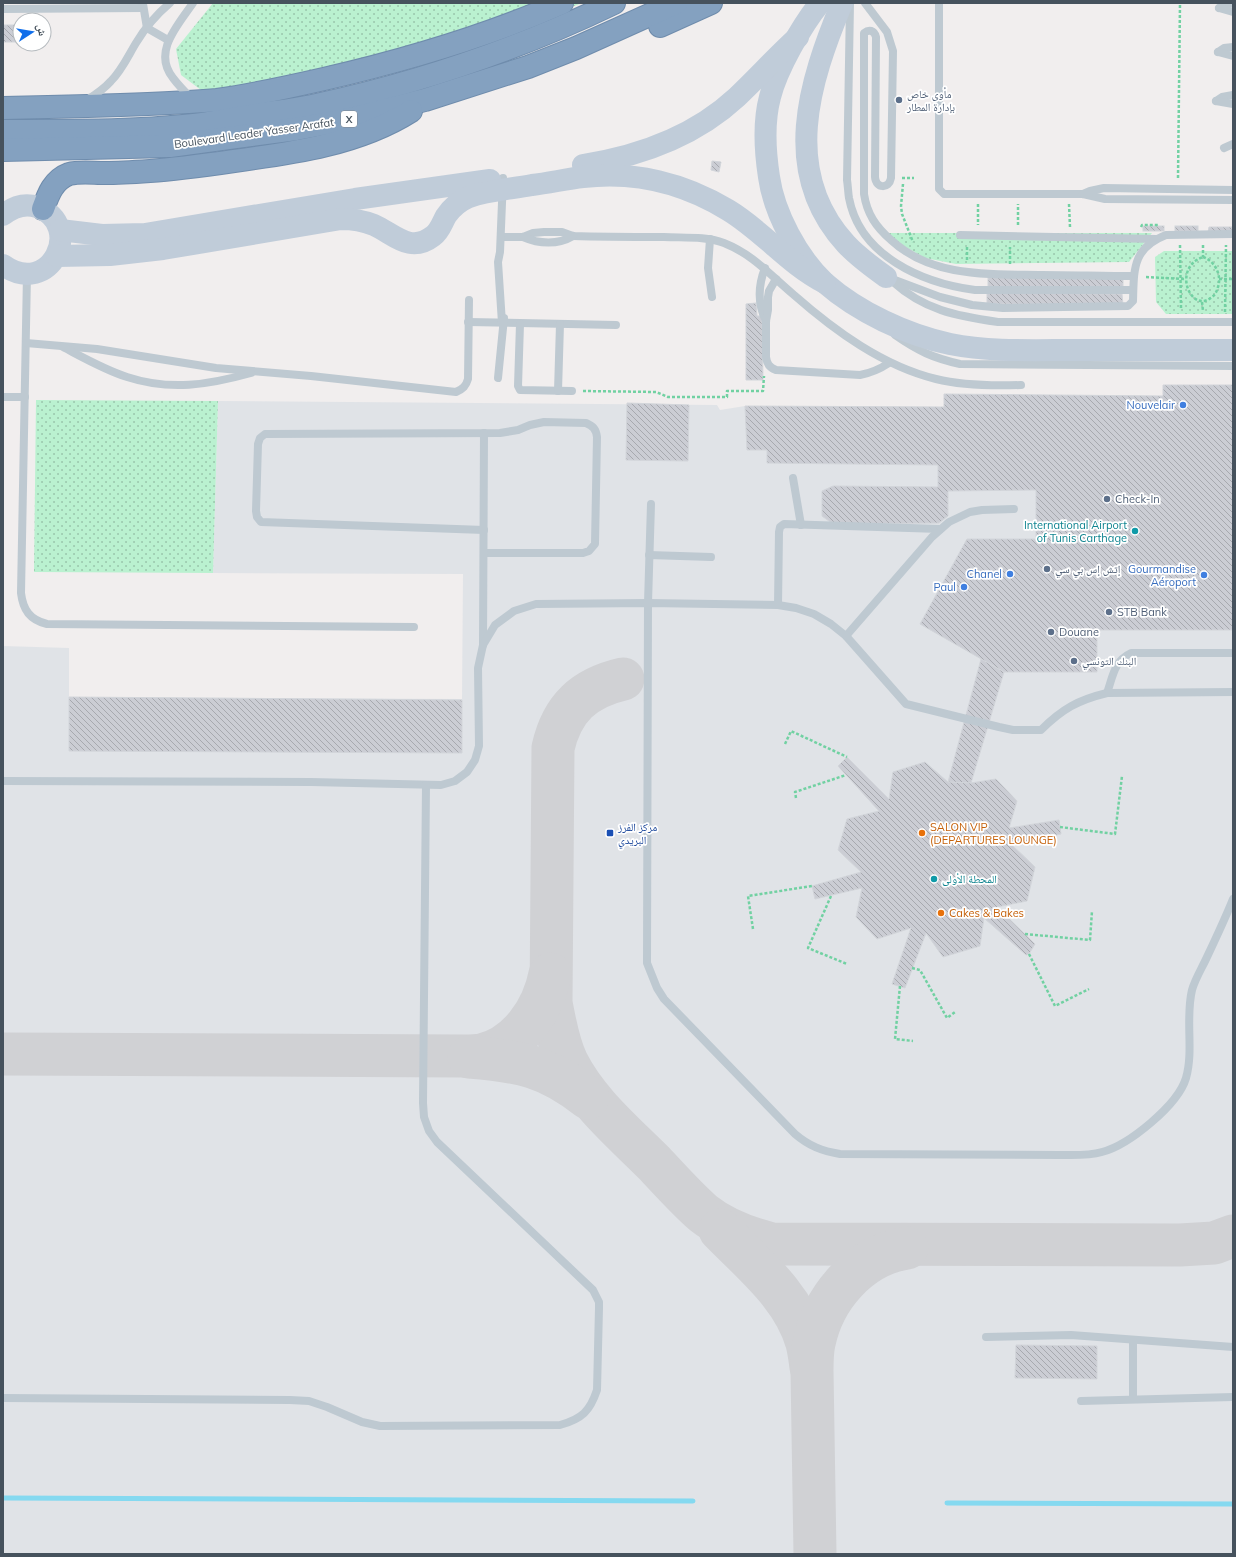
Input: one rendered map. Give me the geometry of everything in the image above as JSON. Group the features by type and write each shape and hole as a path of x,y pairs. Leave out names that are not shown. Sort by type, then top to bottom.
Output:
{"highway":[{"path":"3,108 194,102 253,94 380,66 483,35 562,3"},
{"name":"Boulevard Leader Yasser Arafat","path":"3,131 164,128 311,106 418,79 517,44 614,3"},
{"name":"Boulevard Leader Yasser Arafat","path":"3,150 134,148 188,144 296,129 356,118 425,100 528,67 576,48 676,3"},
{"path":"576,48 639,34 711,3"},
{"path":"43,210 51,188 69,174 151,171 256,158 316,147 379,129 401,118 425,100"}],"street":[{"path":"820,3 798,36 781,70 770,97 766,125 766,154 770,183 778,210 790,237 806,261 825,283"},
{"path":"842,3 821,59 812,91 806,121 806,149 810,175 818,200 830,223 846,244 865,262 886,277"},
{"path":"60,230 102,235 209,233 341,219 363,221 399,240 406,242 421,242 434,235 451,210 462,200 476,194 502,184 622,158 652,149 675,139 707,120 722,109 798,36"},
{"path":"57,256 90,256 137,253 209,233 355,199 603,175 638,177 666,182 693,192 728,210 748,223 798,267 825,283 877,318 912,334 949,344 987,349 1233,350"},
{"path":"3,215 17,206 35,206 50,215 60,230 60,248 57,256 51,264 44,269 36,273 27,274 18,273 3,265"}],"lane":[{"path":"73,107 100,92 111,82 120,70 136,41 146,28 170,3"},
{"path":"193,3 168,40 165,50 165,60 172,78 194,102"},
{"path":"850,3 849,198 854,215 862,231 873,244 886,256 908,270 923,277 939,283 974,290 1133,290"},
{"path":"865,3 887,32 893,51 891,178 887,186 883,187 875,182 876,37 871,30 867,30 864,33 864,155 866,202 870,216 878,227 894,243 915,257 940,267 966,272 1133,276"},
{"path":"939,3 939,189 941,192 944,194 1084,194 1105,199 1233,200"},
{"path":"1233,3 1219,8 1233,12"},
{"path":"3,9 50,6 143,6 146,28"},
{"path":"146,28 168,40"},
{"path":"1233,47 1224,48 1218,52 1233,56"},
{"path":"1233,96 1222,97 1216,101 1233,104"},
{"path":"1233,144 1224,148 1233,151"},
{"path":"498,378 502,323 498,262 501,237 502,184"},
{"path":"1084,194 1104,188 1233,190"},
{"path":"886,277 940,297 972,304 1003,308 1128,306 1133,301 1133,276 1136,262 1143,250 1156,239 1166,235 1230,234"},
{"path":"963,235 1156,239"},
{"path":"501,237 524,237 533,241 543,242 563,241 573,236 710,239 734,247 757,261 793,295 824,320 889,363 937,380 987,386 1021,385"},
{"path":"710,239 708,268 712,297"},
{"path":"908,270 915,257"},
{"path":"765,268 759,294 761,308 766,321"},
{"path":"27,274 21,593 25,610 30,617 38,622 47,624 414,627"},
{"path":"886,277 911,297 928,306 966,317 998,322 1229,322"},
{"path":"776,279 769,291 766,321 766,357 770,368 776,370 850,375 870,373 889,363"},
{"path":"26,343 97,348 191,364 456,392 462,390 468,379 469,300"},
{"path":"877,318 894,335 914,349 936,359 960,364 1233,366"},
{"path":"468,322 616,326"},
{"path":"520,324 518,386 520,390 572,391"},
{"path":"558,391 560,324"},
{"path":"59,345 102,367 127,377 152,383 179,386 206,384 256,371"},
{"path":"3,397 25,397"},
{"path":"484,530 260,522 256,517 258,444 260,438 266,434 512,432 544,422 586,423 592,425 596,430 597,437 595,544 589,551 583,553 484,553"},
{"path":"3,781 311,782 441,785 455,781 467,772 475,760 479,746 478,668 483,645 484,433"},
{"path":"793,478 801,525"},
{"path":"651,504 648,603 647,963 651,976 664,999 795,1134 805,1142 816,1148 840,1154 1083,1155 1104,1152 1128,1141 1171,1105 1180,1092 1186,1078 1188,1062 1192,990 1233,899"},
{"path":"846,636 940,529 954,519 970,512 1014,509"},
{"path":"778,605 780,527 784,524 940,529"},
{"path":"649,555 711,556"},
{"path":"483,645 495,625 514,611 536,604 648,603 778,605 796,608 814,614 831,624 846,636 906,704 999,728 1041,730 1055,716 1071,705 1088,697 1107,693 1233,692"},
{"path":"1107,693 1118,663 1131,653 1233,653"},
{"path":"3,1398 290,1400 315,1403 362,1422 380,1426 560,1425 573,1421 584,1414 593,1403 597,1390 599,1308 596,1296 592,1290 438,1142 429,1131 424,1117 423,1056 426,785"},
{"path":"986,1336 1071,1335 1233,1347"},
{"path":"1133,1340 1133,1399"},
{"path":"1081,1401 1233,1397"}],"path":[{"path":"1178,189 1180,3"},
{"path":"904,178 901,206 913,242 915,257"},
{"path":"978,194 978,236"},
{"path":"1010,274 1018,194"},
{"path":"1068,194 1070,238"},
{"path":"1229,322 1226,279 1230,234"},
{"path":"963,235 966,272"},
{"path":"1180,235 1181,322"},
{"path":"1203,257 1208,258 1214,264 1219,279 1218,288 1214,295 1208,300 1202,302 1191,295 1187,288 1187,271 1192,264 1203,257"},
{"path":"1133,276 1186,279"},
{"path":"1219,279 1233,279"},
{"path":"572,391 656,392 668,397 727,397 727,391 763,391 766,357"},
{"path":"785,744 791,731 847,757"},
{"path":"796,798 794,792 846,775"},
{"path":"1060,827 1114,834 1122,776"},
{"path":"753,929 748,896 812,886"},
{"path":"831,896 808,948 846,964"},
{"path":"1025,934 1090,940 1092,911"},
{"path":"1030,954 1055,1006 1089,989"},
{"path":"912,968 920,970 947,1018 955,1012"},
{"path":"900,986 895,1039 913,1040"}],"shaded area":[{"path":"1163,385 1233,385 1233,1554 3,1554 3,646 69,648 69,697 462,699 463,574 213,573 218,401 717,405 720,410 745,406 944,407 944,394 1163,396"}],"green space":[{"path":"213,3 582,3 464,49 205,93 181,75 176,49"},
{"path":"886,233 1152,233 1129,262 956,264 925,258 897,242"},
{"path":"1164,251 1233,251 1233,314 1166,314 1156,302 1155,257"},
{"path":"36,400 218,401 213,573 34,572"}],"building":[{"path":"3,25 12,25 12,42 3,42"},
{"path":"712,161 721,162 719,172 711,170"},
{"path":"1143,226 1164,226 1164,231 1143,231"},
{"path":"1175,226 1198,226 1198,231 1175,231"},
{"path":"1209,227 1232,227 1232,232 1208,232"},
{"path":"988,277 1123,277 1123,288 988,288"},
{"path":"987,293 1122,294 1123,305 987,304"},
{"path":"756,303 757,316 762,316 763,380 746,380 746,304"},
{"name":"International Airport of Tunis Carthage","path":"1163,385 1233,385 1233,630 1097,630 1097,672 1004,672 920,624 967,539 1036,539 1036,490 948,491 948,516 939,523 833,524 822,516 822,491 833,486 938,487 938,465 767,463 767,450 747,450 745,406 944,407 944,394 1163,396"},
{"path":"627,403 689,405 688,461 626,460"},
{"path":"981,659 1004,672 971,783 948,782"},
{"path":"69,697 462,700 462,753 69,751"},
{"name":"المحطة الأولى","path":"847,757 889,799 893,772 925,762 948,782 971,783 996,779 1017,801 1009,828 1059,820 1061,834 1012,845 1035,867 1027,901 997,907 1035,944 1029,954 1026,955 984,918 980,946 943,957 926,933 905,988 892,984 911,928 877,939 856,917 862,888 815,899 812,886 861,872 838,850 847,819 879,811 838,766"},
{"path":"1016,1345 1097,1346 1097,1379 1015,1378"}],"waterway":[{"path":"3,1498 693,1501"},
{"path":"947,1503 1233,1504"}],"taxiway":[{"path":"623,679 597,688 586,694 577,702 562,722 553,748 551,1003 561,1048 575,1077 606,1116 703,1213 727,1228 745,1236 772,1244 1180,1245 1214,1243 1233,1236"},
{"path":"3,1054 482,1055 507,1044 527,1025 542,1001 550,974"},
{"path":"469,1057 518,1063 532,1067 559,1079 588,1098"},
{"path":"720,1230 759,1268 793,1310 807,1343 811,1367"},
{"path":"815,1554 812,1353 819,1326 835,1295 846,1281 859,1269 873,1259 890,1252 907,1248"}],"place":[{"name":"مأوى خاص بإدارة المطار","path":"899,100"},
{"name":"Nouvelair","path":"1183,405"},
{"name":"Check-In","path":"1107,499"},
{"name":"International Airport of Tunis Carthage","path":"1135,531"},
{"name":"إتش إس بي سي","path":"1047,569"},
{"name":"Chanel","path":"1010,574"},
{"name":"Gourmandise Aéroport","path":"1204,575"},
{"name":"Paul","path":"964,587"},
{"name":"STB Bank","path":"1109,612"},
{"name":"Douane","path":"1051,632"},
{"name":"البنك التونسي","path":"1074,661"},
{"name":"مركز الفرز البريدي","path":"610,833"},
{"name":"SALON VIP (DEPARTURES LOUNGE)","path":"922,833"},
{"name":"المحطة الأولى","path":"934,879"},
{"name":"Cakes & Bakes","path":"941,913"}]}
